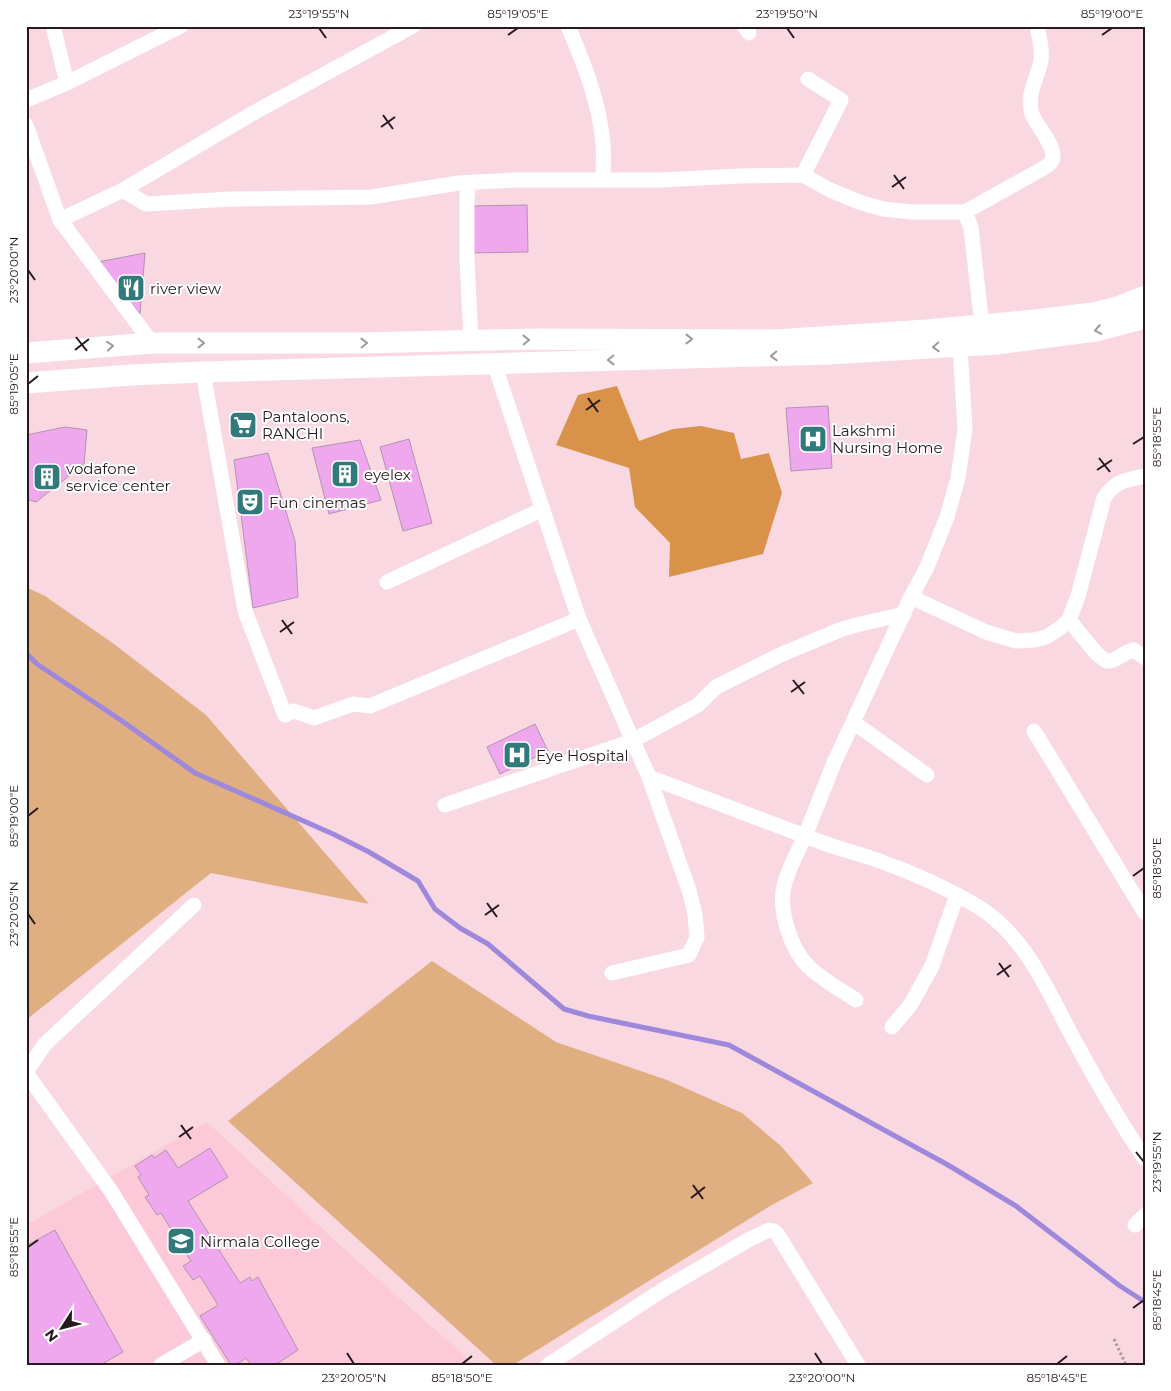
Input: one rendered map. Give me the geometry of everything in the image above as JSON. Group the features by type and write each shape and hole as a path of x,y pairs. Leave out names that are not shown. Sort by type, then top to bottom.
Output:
{"main road":[{"path":"26,353 152,343 775,340 982,326 1093,313 1118,307 1145,296"},
{"path":"26,384 131,375 203,372 774,356 960,346 1096,331 1145,318"}],"street":[{"path":"53,26 67,83"},
{"path":"26,100 67,83 180,26"},
{"path":"60,220 123,190 255,112 413,26"},
{"path":"568,26 592,86 599,116 603,145 603,180"},
{"path":"123,190 146,204 231,199 371,197 469,183 514,180 603,180 803,175 837,193 883,210 965,212 1052,162 1054,154 1032,114 1029,97 1041,60 1041,45 1037,26"},
{"path":"803,175 841,100 808,80"},
{"path":"26,125 60,220 152,343"},
{"path":"469,183 467,196 467,259 471,341"},
{"path":"965,212 971,228 982,326"},
{"path":"856,1000 809,968 799,955 792,942 788,928 782,898 784,882 805,836 834,763 911,597 927,568 947,517 958,478 965,429 960,346"},
{"path":"494,363 579,619 649,777 689,890 695,914 697,937 694,948 689,955 612,973"},
{"path":"203,372 245,611 285,715 294,711 314,718 353,704 370,706 579,619"},
{"path":"911,597 986,632 1016,641 1046,637 1069,620 1078,596 1104,498 1114,485 1145,476"},
{"path":"387,582 543,509"},
{"path":"445,804 632,741 698,705 716,687 780,655 842,629 904,614"},
{"path":"1069,620 1106,661 1115,660 1128,651 1134,650 1145,658"},
{"path":"853,722 927,775"},
{"path":"1034,731 1145,913"},
{"path":"649,777 828,846 913,873 978,906 996,920 1028,954 1052,995 1098,1083 1145,1159"},
{"path":"892,1027 911,1004 932,966 958,895"},
{"path":"194,905 45,1044 26,1073 111,1190 218,1365"},
{"path":"548,1365 664,1289 769,1230 778,1235 858,1365"},
{"path":"161,1365 204,1340"}],"path":[{"path":"1114,1339 1126,1365"}],"shaded area":[{"path":"617,386 639,441 673,429 701,426 734,433 741,459 769,453 782,493 763,554 669,577 670,543 635,507 629,468 556,445 578,395"},
{"path":"26,587 45,596 114,644 206,715 369,904 211,873 26,1020"},
{"path":"432,961 556,1042 667,1080 742,1113 781,1146 813,1183 770,1206 513,1365 496,1365 228,1121"},
{"name":"Nirmala College","path":"207,1122 354,1258 475,1365 26,1365 26,1225"}],"building":[{"path":"527,205 528,252 469,253 468,206"},
{"name":"river view","path":"145,253 140,314 98,262"},
{"path":"828,406 832,468 791,471 786,408"},
{"name":"vodafone service center","path":"65,427 87,430 84,464 36,502 26,499 26,435"},
{"path":"409,439 432,523 403,531 380,447"},
{"name":"eyelex","path":"360,440 381,500 329,514 312,448"},
{"path":"268,453 295,541 298,597 253,608 234,460"},
{"path":"535,724 548,751 500,774 487,747"},
{"path":"210,1148 228,1177 188,1201 240,1283 250,1277 252,1281 258,1277 298,1350 275,1365 251,1365 246,1358 236,1365 231,1365 200,1316 218,1305 200,1276 193,1280 183,1266 191,1261 178,1241 173,1244 167,1234 172,1231 161,1213 157,1215 145,1197 149,1195 138,1177 141,1175 135,1166 152,1155 154,1158 166,1150 178,1168"},
{"path":"55,1230 123,1352 100,1365 26,1365 26,1246"}],"waterway":[{"path":"26,653 37,664 195,773 333,834 369,852 418,881 435,909 460,928 488,944 564,1009 588,1016 729,1045 948,1165 1016,1206 1120,1286 1145,1302"}],"place":[{"name":"river view","path":"131,288"},
{"name":"Pantaloons, RANCHI","path":"243,425"},
{"name":"Lakshmi Nursing Home","path":"813,439"},
{"name":"eyelex","path":"345,474"},
{"name":"vodafone service center","path":"47,477"},
{"name":"Fun cinemas","path":"250,502"},
{"name":"Eye Hospital","path":"517,755"},
{"name":"Nirmala College","path":"181,1241"}]}
